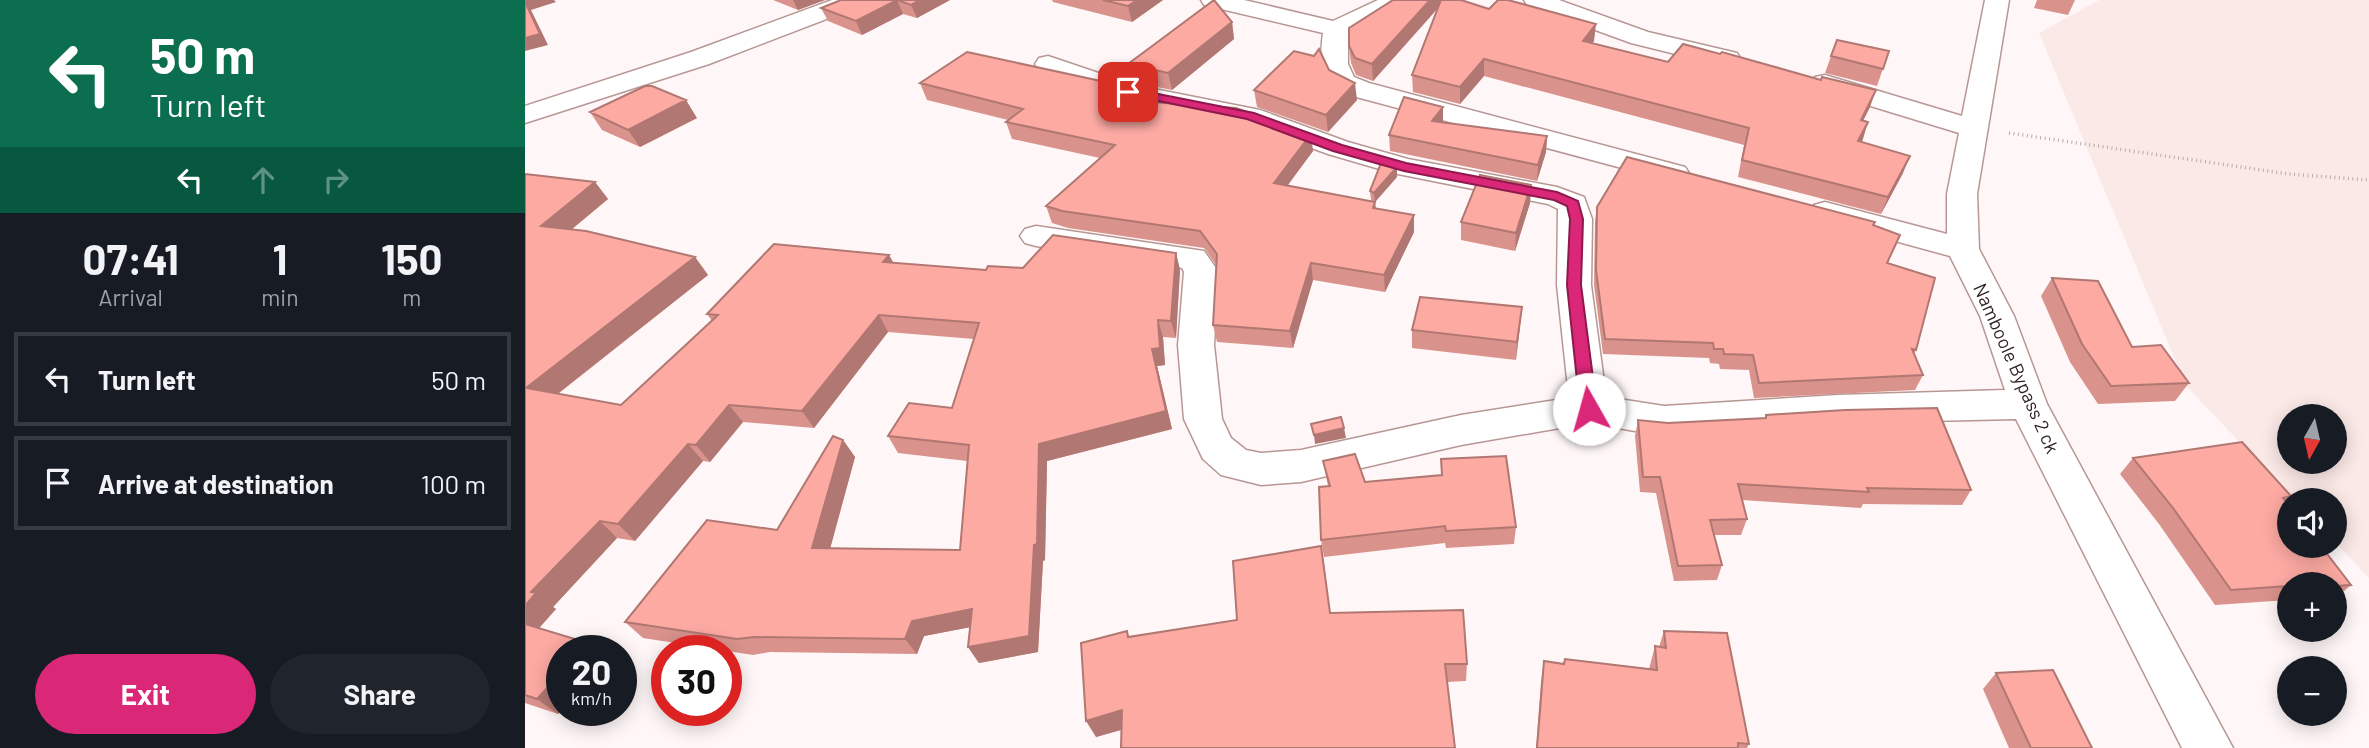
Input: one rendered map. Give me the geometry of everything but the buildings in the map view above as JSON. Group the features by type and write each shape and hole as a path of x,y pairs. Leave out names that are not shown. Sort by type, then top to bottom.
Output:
{"street":[{"path":"525,115 700,58 854,0"},
{"path":"1213,0 1336,29 1398,0"},
{"path":"1536,0 1640,38 1755,65"},
{"name":"Namboole Bypass 2 ck","path":"1997,0 1962,194 1963,249 1997,316 2028,404 2208,748"},
{"path":"1336,29 1333,48 1338,74 1342,81 1359,89 1702,180"},
{"path":"1048,64 1128,92 1250,116 1338,148 1404,167 1557,196 1573,204 1576,219 1574,285 1589,409"},
{"path":"1795,75 1876,97 1975,129"},
{"path":"1794,203 1963,249"},
{"path":"1036,236 1192,259 1201,271 1196,345 1203,418 1217,448 1235,464 1261,469 1301,466 1461,430 1589,409 1664,421 1838,409 2028,404"}],"path":[{"path":"1975,129 2289,174 2369,180"}],"shaded area":[{"path":"2099,0 2369,0 2369,578 2347,555 2347,488 2284,488 2186,386 2039,33"}],"route":[{"path":"1128,92 1250,116 1338,148 1404,167 1557,196 1573,204 1576,219 1574,285 1589,409"}]}
